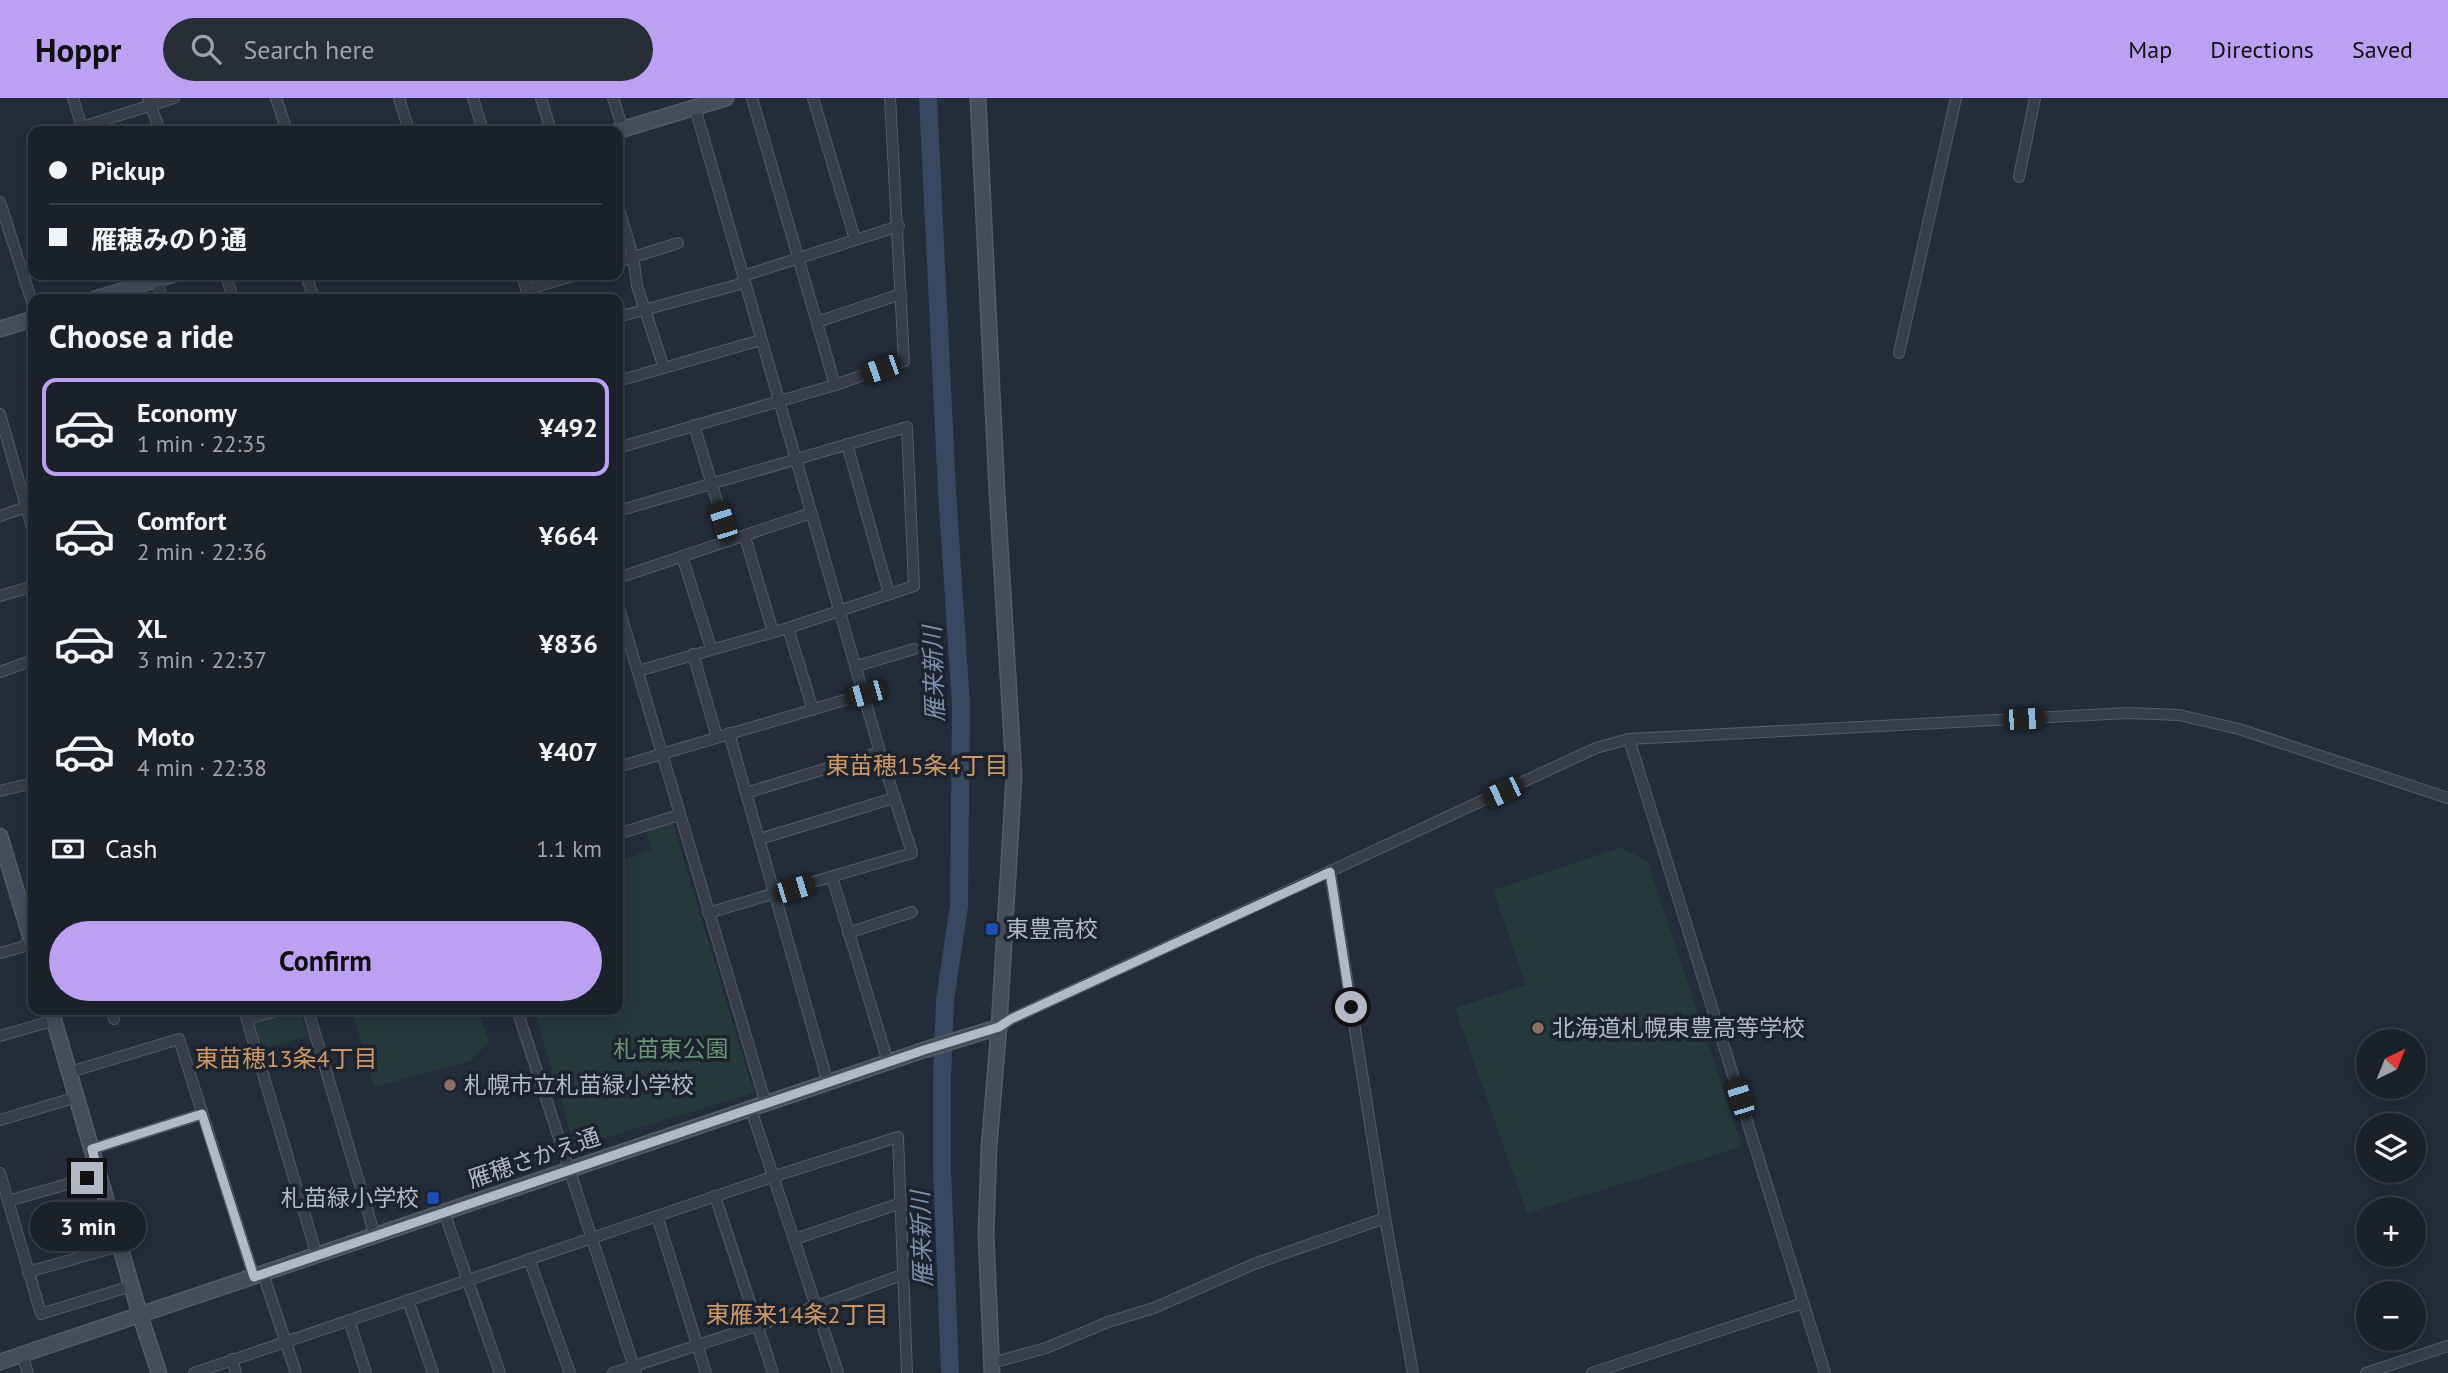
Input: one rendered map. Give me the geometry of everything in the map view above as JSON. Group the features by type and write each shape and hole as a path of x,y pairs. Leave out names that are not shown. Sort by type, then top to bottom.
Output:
{"street":[{"path":"73,98 82,126"},
{"path":"90,126 150,102 174,98"},
{"path":"276,98 285,126"},
{"path":"399,98 407,126"},
{"path":"473,98 481,126"},
{"path":"541,98 549,126"},
{"path":"613,98 619,126"},
{"path":"623,129 693,103 726,98"},
{"path":"752,98 835,385"},
{"path":"813,98 855,239"},
{"path":"623,446 835,385 904,361 890,98"},
{"path":"978,98 996,480 1014,776 989,1147 986,1235 992,1368 1108,1322 1154,1308 1254,1264 1385,1218"},
{"path":"1899,353 1956,98"},
{"path":"2019,177 2035,98"},
{"path":"150,102 158,126"},
{"path":"693,103 880,752 912,853 708,914"},
{"path":"0,202 4,231 29,294"},
{"path":"623,223 633,256 637,286 664,369"},
{"path":"623,316 743,279 797,257 898,226"},
{"path":"623,260 678,243"},
{"path":"529,294 564,280"},
{"path":"107,294 132,281"},
{"path":"817,322 901,294"},
{"path":"0,329 28,321"},
{"path":"623,380 761,340"},
{"path":"0,415 3,437 28,515"},
{"path":"694,425 729,541"},
{"path":"623,510 907,427 914,586 788,628 638,671"},
{"path":"847,444 889,594"},
{"path":"0,516 26,508"},
{"path":"623,576 811,513"},
{"path":"745,537 773,632"},
{"path":"682,556 711,649"},
{"path":"0,596 28,588"},
{"path":"623,622 766,1104"},
{"path":"788,628 813,709"},
{"path":"857,666 914,649"},
{"path":"693,654 717,737"},
{"path":"0,672 28,662"},
{"path":"623,765 865,694"},
{"path":"999,1027 1011,1019 1596,748 1629,738 2128,713 2179,715 2239,729 2448,798"},
{"path":"729,733 828,1083"},
{"path":"1629,738 1825,1373"},
{"path":"746,793 880,752"},
{"path":"0,791 28,784"},
{"path":"760,839 894,798"},
{"path":"623,832 679,815"},
{"path":"0,836 28,926"},
{"path":"1330,872 1385,1218 1413,1373"},
{"path":"832,877 888,1062"},
{"path":"848,933 912,912"},
{"path":"0,953 28,944"},
{"path":"0,1036 53,1015 139,1315 159,1373"},
{"path":"245,1015 317,1256"},
{"path":"309,1015 375,1236"},
{"path":"519,1015 635,1370"},
{"name":"雁穂さかえ通","path":"0,1362 888,1062 999,1027"},
{"path":"70,1072 179,1039 258,1275 296,1373"},
{"path":"0,1120 77,1097"},
{"path":"751,1109 838,1373"},
{"path":"92,1149 202,1114"},
{"path":"194,1373 715,1196 898,1137 907,1373"},
{"path":"0,1173 41,1314 131,1286"},
{"path":"8,1201 99,1175"},
{"path":"715,1196 773,1373"},
{"path":"795,1239 901,1203"},
{"path":"444,1212 500,1373"},
{"path":"657,1216 706,1373"},
{"path":"28,1272 120,1246"},
{"path":"529,1259 570,1373"},
{"path":"613,1373 635,1370 697,1344 758,1326 904,1274"},
{"path":"408,1300 433,1373"},
{"path":"1592,1373 1623,1368 1804,1303"},
{"path":"349,1320 366,1373"},
{"path":"2366,1373 2448,1346"},
{"path":"22,1355 28,1373"},
{"path":"232,1359 236,1373"}],"green space":[{"name":"札苗東公園","path":"672,821 754,1093 575,1147 535,1015 623,1015 623,859 652,850 646,829"},
{"name":"北海道札幌東豊高等学校","path":"1621,847 1648,862 1742,1147 1527,1213 1455,1008 1526,985 1493,890"},
{"path":"277,1015 301,1015 308,1036 263,1049 255,1025 258,1020"},
{"path":"353,1015 480,1015 489,1042 470,1061 374,1087"}],"waterway":[{"name":"雁来新川","path":"928,98 947,491 961,705 959,906 945,1000 942,1079 942,1169 950,1373"}],"place":[{"name":"東豊高校","path":"992,929"},
{"name":"北海道札幌東豊高等学校","path":"1538,1028"},
{"name":"札幌市立札苗緑小学校","path":"450,1085"},
{"name":"札苗緑小学校","path":"433,1198"}],"district":[{"name":"東苗穂15条4丁目","path":"917,766"},
{"name":"東苗穂13条4丁目","path":"286,1059"},
{"name":"東雁来14条2丁目","path":"797,1315"}],"route":[{"path":"87,1178 99,1175 92,1149 202,1114 254,1277 999,1027 1011,1019 1330,872 1351,1007"}]}
